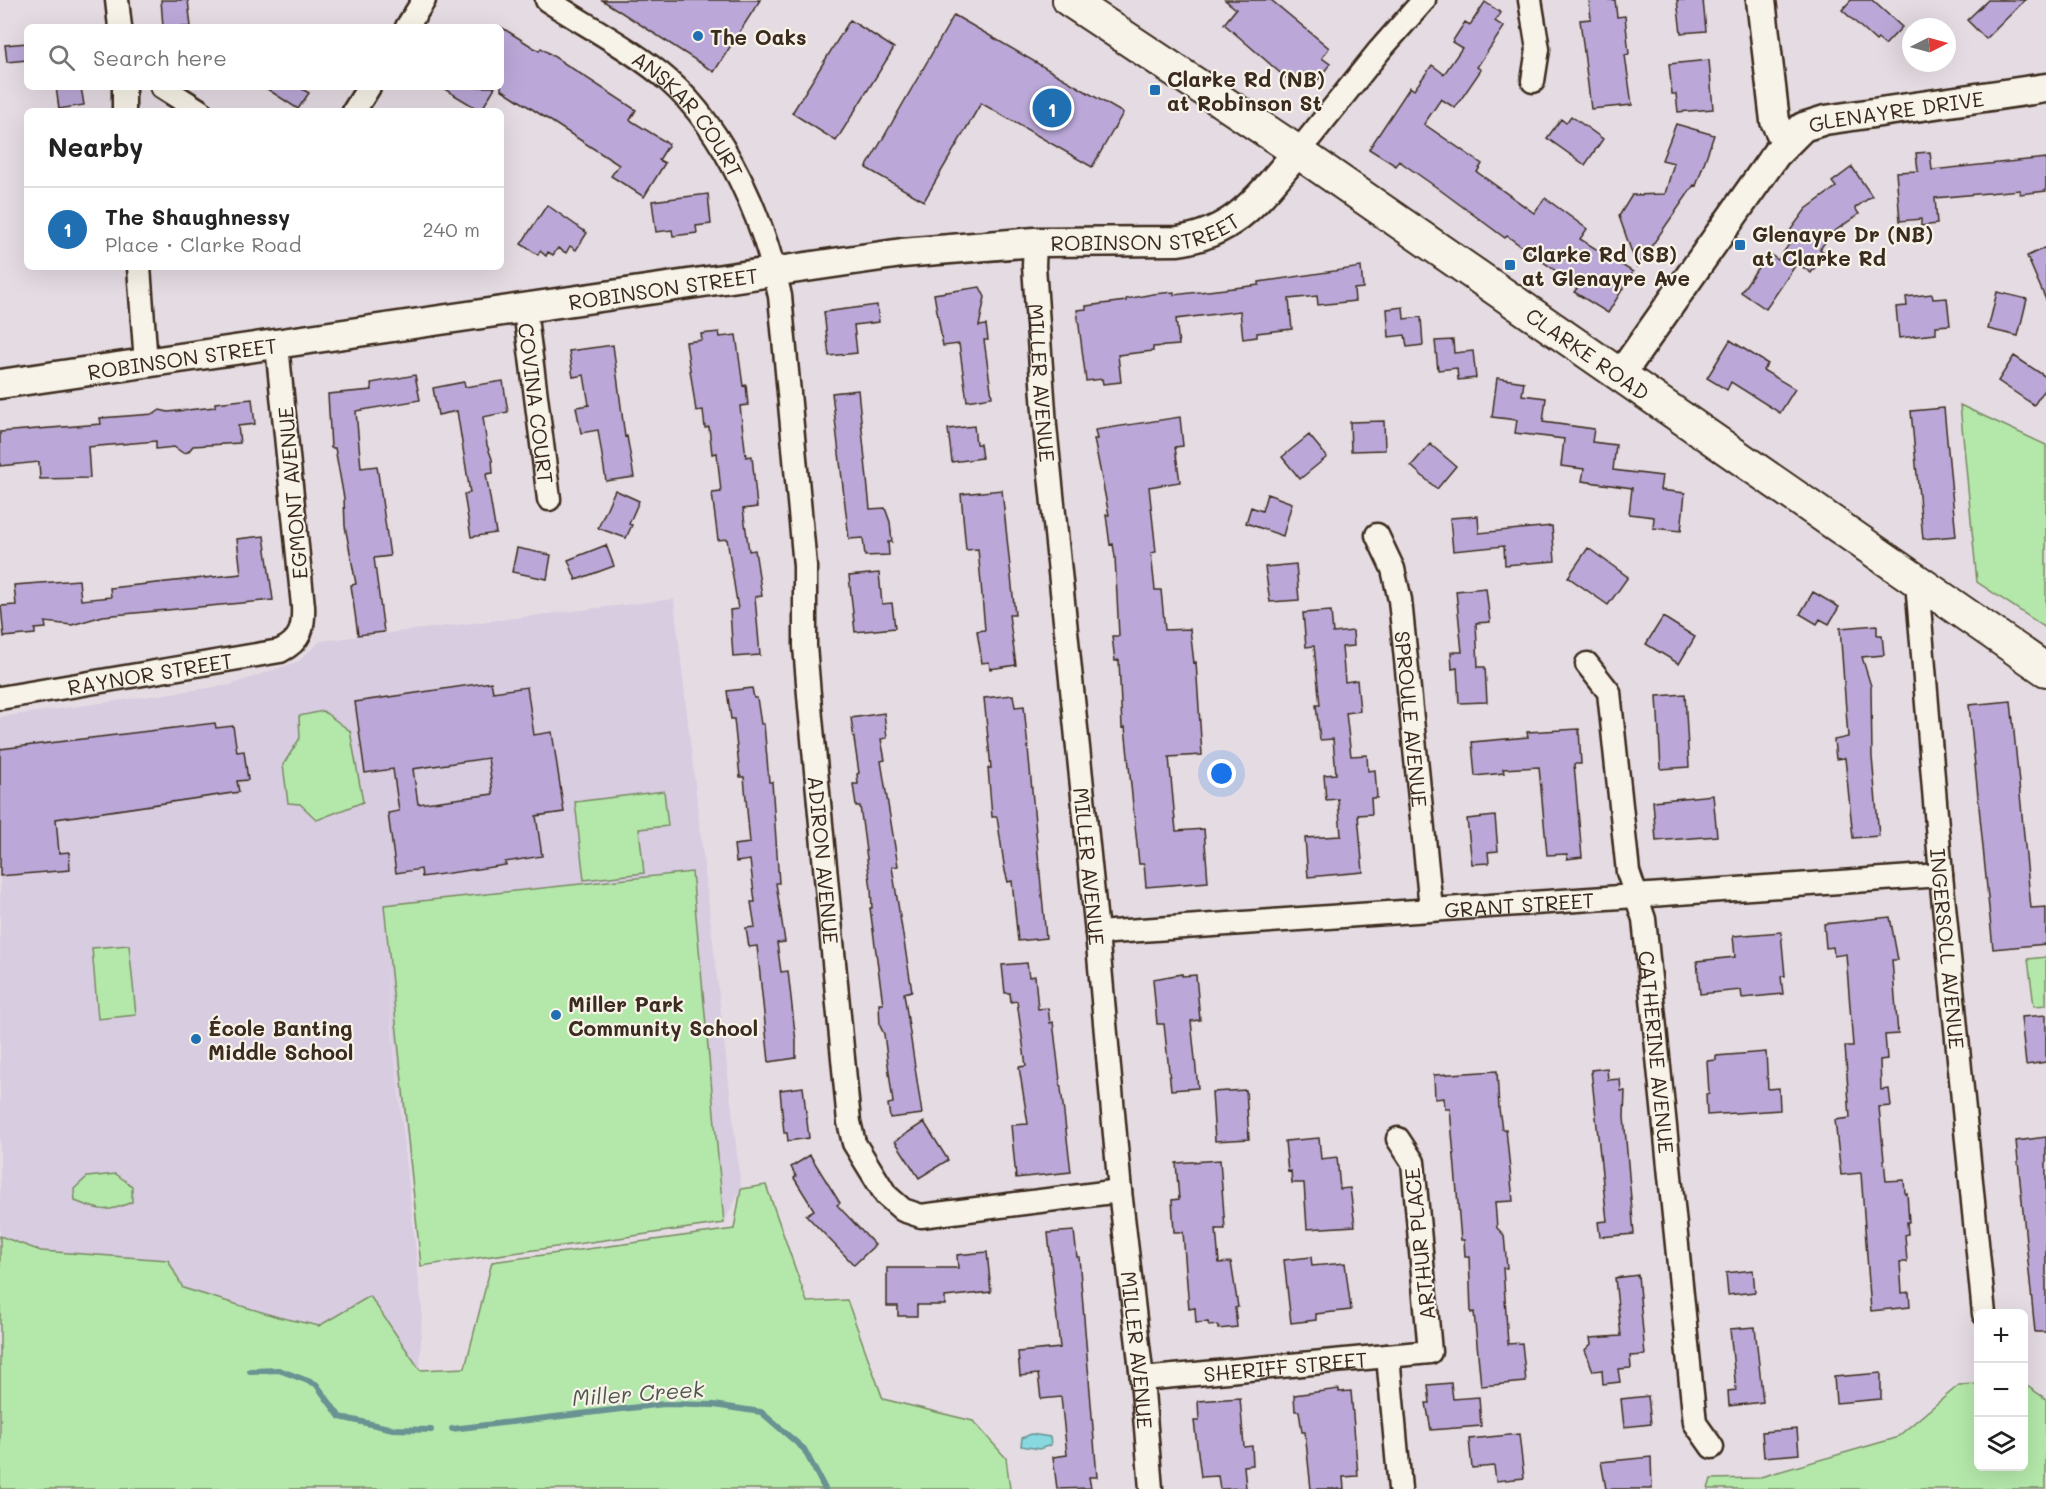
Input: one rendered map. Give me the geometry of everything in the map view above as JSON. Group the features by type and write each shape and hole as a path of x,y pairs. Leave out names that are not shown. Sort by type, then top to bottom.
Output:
{"main road":[{"name":"CLARKE ROAD","path":"1069,0 1298,152 2046,670"}],"street":[{"path":"117,0 120,24"},
{"path":"409,24 424,0"},
{"name":"ANSKAR COURT","path":"547,0 666,78 694,107 712,131 740,184 765,238 776,273"},
{"path":"1298,152 1379,51 1424,0"},
{"path":"1530,0 1538,49 1533,81"},
{"path":"1761,0 1775,121 1786,144"},
{"name":"GLENAYRE DRIVE","path":"1621,375 1776,154 1803,127 1815,122 2046,88"},
{"path":"124,90 124,108"},
{"path":"167,90 195,108"},
{"path":"356,108 367,90"},
{"name":"ROBINSON STREET","path":"0,384 525,310 902,253 1035,242 1178,242 1212,233 1239,218 1298,152"},
{"name":"MILLER AVENUE","path":"1035,242 1034,266 1046,426 1097,933 1120,1191 1142,1379 1151,1489"},
{"path":"139,270 146,363"},
{"name":"ADIRON AVENUE","path":"776,273 805,566 805,646 850,1133 893,1204 921,1216 1120,1191"},
{"name":"COVINA COURT","path":"525,310 549,499"},
{"name":"EGMONT AVENUE","path":"277,345 303,606 302,632 297,641"},
{"name":"SPROULE AVENUE","path":"1377,535 1393,569 1400,600 1431,908"},
{"name":"INGERSOLL AVENUE","path":"1917,582 1941,875 1984,1309"},
{"name":"RAYNOR STREET","path":"0,698 280,651 297,641"},
{"name":"CATHERINE AVENUE","path":"1587,664 1609,692 1628,872 1644,919 1695,1423 1712,1447"},
{"name":"GRANT STREET","path":"1097,933 1431,908 1941,875"},
{"name":"ARTHUR PLACE","path":"1398,1139 1413,1162 1430,1352"},
{"name":"SHERIFF STREET","path":"1142,1379 1430,1352"},
{"path":"1388,1356 1400,1489"}],"shaded area":[{"path":"674,599 741,1189 724,1223 421,1266 383,943 422,1309 420,1370 370,1296 319,1326 278,1317 183,1288 168,1260 41,1251 0,1236 0,717 230,685 299,661 320,641"}],"green space":[{"path":"1960,405 2046,445 2046,628 1977,582"},
{"path":"323,711 350,731 363,802 317,820 300,804 288,803 283,765 300,738 299,716"},
{"path":"664,791 668,826 639,829 644,873 584,880 575,802"},
{"path":"692,872 724,1223 421,1266 384,905"},
{"path":"129,945 136,1015 98,1019 92,948"},
{"path":"2046,957 2046,1005 2034,1006 2028,959"},
{"path":"116,1174 132,1186 132,1202 116,1208 104,1209 75,1201 74,1189 87,1177"},
{"path":"766,1185 807,1302 847,1300 883,1399 973,1421 1006,1458 1010,1489 0,1489 0,1236 41,1251 168,1260 183,1288 278,1317 319,1326 370,1296 420,1370 465,1368 492,1262 734,1229 741,1189"},
{"path":"1974,1384 1974,1471 2028,1471 2028,1387 2046,1399 2046,1489 1708,1489 1711,1479 1757,1478 1896,1438 1959,1385"}],"water":[{"path":"1031,1434 1050,1437 1051,1445 1039,1449 1021,1446 1022,1438"}],"building":[{"path":"161,0 188,0 191,24 163,24"},
{"name":"The Oaks","path":"602,0 760,0 714,72"},
{"path":"1225,0 1271,0 1329,48 1322,58 1330,64 1314,85 1301,74 1293,84 1224,24 1236,9"},
{"path":"1589,0 1615,0 1617,17 1625,16 1629,54 1625,55 1632,105 1591,109 1580,20 1591,19"},
{"path":"1677,0 1703,0 1706,31 1681,33"},
{"path":"1851,0 1872,0 1902,27 1885,45 1878,39 1876,41 1842,10"},
{"path":"1988,0 2025,0 1986,39 1967,20"},
{"path":"1485,2 1501,13 1495,21 1504,27 1477,67 1481,70 1455,108 1441,99 1424,124 1482,164 1477,172 1534,213 1545,198 1587,229 1580,239 1633,272 1608,313 1574,292 1578,287 1507,236 1505,238 1399,161 1396,166 1369,149 1410,87 1414,90 1432,65 1444,74 1462,48 1452,42 1465,22 1470,25"},
{"path":"954,15 1123,113 1092,167 981,103 924,201 866,168"},
{"path":"850,20 894,48 836,141 792,113"},
{"path":"504,29 539,51 541,48 636,110 630,120 669,144 659,160 665,163 644,197 611,176 619,165 503,90"},
{"path":"24,43 24,60 7,62 5,45"},
{"path":"1709,60 1713,109 1678,112 1676,94 1672,94 1669,64"},
{"path":"56,90 82,90 84,105 59,108"},
{"path":"269,90 304,90 309,93 296,108"},
{"path":"446,90 493,90 483,108 476,108"},
{"path":"1571,116 1603,139 1585,165 1547,138 1561,119 1566,123"},
{"path":"1676,124 1714,135 1696,186 1694,185 1637,267 1619,216 1632,195 1665,194 1674,163 1662,160"},
{"path":"1930,152 1932,170 2046,158 2046,191 2020,194 2020,190 1935,198 1937,224 1921,226 1921,219 1900,221 1896,172 1918,171 1916,153"},
{"path":"1852,167 1872,196 1855,208 1859,214 1832,233 1820,249 1825,253 1811,273 1797,263 1766,309 1741,292 1768,253 1778,260 1795,236 1789,232 1806,209 1836,187 1832,182"},
{"path":"708,194 711,224 696,226 697,233 673,236 672,230 656,232 652,201"},
{"path":"547,205 587,233 576,250 570,246 566,253 558,248 553,255 548,252 546,256 540,251 538,255 521,244"},
{"path":"2046,247 2046,300 2027,256"},
{"path":"1361,267 1363,288 1354,289 1355,301 1318,305 1317,296 1289,299 1292,329 1257,333 1257,337 1243,339 1240,311 1176,319 1179,345 1153,347 1153,351 1118,355 1121,382 1103,384 1102,379 1086,381 1077,310 1086,309 1086,306 1126,301 1126,299 1153,294 1174,292 1174,295 1259,285 1259,282"},
{"path":"980,287 985,297 979,326 986,325 988,340 984,340 992,397 967,401 959,344 943,346 934,294"},
{"path":"1997,292 2027,299 2018,336 1988,329"},
{"path":"1932,294 1933,299 1947,298 1950,325 1936,326 1936,334 1899,338 1896,307 1907,306 1906,297"},
{"path":"877,305 879,322 854,325 857,353 829,356 824,312"},
{"path":"1403,307 1404,319 1421,317 1423,345 1407,347 1405,335 1389,337 1387,309"},
{"path":"719,332 720,337 736,335 743,386 746,385 748,405 740,406 746,457 752,456 757,507 743,509 749,551 755,550 762,596 755,597 760,655 733,657 730,610 738,609 727,539 718,540 712,493 721,492 717,453 712,454 709,427 705,428 703,410 696,411 686,342 702,340 701,334"},
{"path":"1453,340 1454,353 1473,351 1476,378 1458,380 1457,368 1438,370 1435,341"},
{"path":"1730,340 1768,364 1763,370 1795,389 1780,413 1731,382 1727,390 1707,378"},
{"path":"613,345 625,437 627,436 634,477 606,481 598,430 581,433 576,407 589,405 584,375 573,377 569,351"},
{"path":"2014,356 2046,377 2046,387 2034,405 1998,381"},
{"path":"415,375 420,400 356,411 361,468 377,466 390,556 374,558 384,632 358,635 351,585 356,584 345,526 344,498 335,448 331,448 328,394 372,390 371,383"},
{"path":"1497,378 1524,382 1522,395 1546,398 1543,422 1594,429 1592,442 1616,445 1613,470 1662,476 1660,490 1685,493 1681,531 1653,528 1654,517 1629,514 1632,488 1582,481 1584,469 1561,466 1564,439 1515,433 1517,420 1492,417"},
{"path":"503,381 508,412 483,417 487,445 492,459 493,473 486,474 496,533 471,537 464,494 470,493 457,411 438,415 433,388 464,382 465,387"},
{"path":"858,390 870,509 885,508 890,522 892,542 888,542 889,555 865,556 863,538 849,539 832,393"},
{"path":"252,399 255,424 238,426 240,443 193,446 188,452 183,453 174,447 156,449 156,441 88,447 90,478 40,479 39,462 0,466 0,432 101,424 100,418 154,414 160,410 168,412 215,407 215,403"},
{"path":"1944,408 1956,536 1923,539 1911,411"},
{"path":"1180,417 1183,446 1175,447 1180,482 1149,487 1156,552 1151,553 1155,590 1161,590 1165,630 1190,629 1194,663 1196,662 1202,755 1169,757 1176,831 1204,829 1208,882 1146,887 1144,864 1139,864 1125,727 1122,728 1119,660 1115,661 1112,636 1119,636 1115,557 1113,544 1110,545 1106,515 1109,515 1094,439 1097,439 1095,430"},
{"path":"1384,421 1385,450 1351,451 1350,422"},
{"path":"974,426 976,444 980,444 982,458 952,462 948,429"},
{"path":"1309,435 1327,457 1300,479 1282,457"},
{"path":"1430,444 1456,466 1437,489 1411,466"},
{"path":"615,490 639,501 629,524 632,525 626,538 598,528"},
{"path":"1002,490 1015,615 1009,615 1016,665 990,669 989,662 982,663 977,631 985,630 978,549 966,550 961,494"},
{"path":"1267,494 1292,503 1283,536 1246,523 1251,507 1262,511"},
{"path":"1478,516 1479,533 1552,526 1555,561 1505,565 1504,546 1453,551 1450,518"},
{"path":"264,536 273,600 103,616 72,625 45,622 46,628 35,629 35,634 4,637 1,606 16,605 14,585 79,580 81,600 111,597 110,588 241,574 237,539"},
{"path":"606,545 614,566 576,580 568,560"},
{"path":"517,548 551,555 547,579 512,572"},
{"path":"1588,548 1628,577 1608,605 1568,577"},
{"path":"1296,564 1299,600 1270,602 1265,567"},
{"path":"879,573 882,604 892,603 895,628 855,632 849,576"},
{"path":"1486,588 1490,622 1476,623 1478,667 1485,667 1487,702 1459,703 1457,668 1452,669 1451,652 1462,652 1456,591"},
{"path":"1813,592 1839,607 1829,624 1820,619 1817,624 1800,614"},
{"path":"1331,611 1333,633 1353,631 1354,646 1342,647 1345,682 1357,680 1360,711 1346,713 1351,756 1367,755 1368,771 1375,770 1377,798 1371,798 1372,814 1358,815 1363,872 1308,877 1305,838 1341,836 1338,799 1326,800 1324,775 1336,774 1333,739 1320,740 1316,705 1320,705 1314,646 1306,647 1303,613"},
{"path":"1663,617 1695,637 1679,664 1646,644"},
{"path":"1877,625 1877,635 1882,635 1884,655 1862,657 1871,686 1872,757 1879,836 1853,838 1845,758 1836,759 1834,740 1848,737 1840,628"},
{"path":"491,682 493,692 527,687 534,735 552,732 564,812 536,816 542,856 505,862 506,865 422,877 421,869 396,873 388,813 399,811 393,769 365,773 355,702","holes":["488,758 493,794 418,804 413,769"]},
{"path":"752,688 754,698 757,698 761,724 764,724 769,782 772,782 779,883 776,883 785,942 777,943 781,972 788,971 796,1042 796,1058 769,1062 757,946 749,947 746,928 755,927 751,902 755,902 750,860 736,862 734,845 750,843 744,777 740,777 734,719 731,719 727,691"},
{"path":"1685,694 1689,767 1661,769 1657,696"},
{"path":"1013,695 1015,707 1024,706 1046,938 1018,941 1012,881 1008,882 1005,871 997,817 992,817 988,768 991,768 984,698"},
{"path":"2011,701 2031,908 2046,907 2046,944 1993,949 1969,705"},
{"path":"884,713 887,738 881,739 885,760 881,761 898,866 892,867 912,991 904,993 922,1114 890,1118 888,1104 893,1103 884,1034 880,1026 879,1004 883,1004 870,908 872,908 871,889 860,806 856,806 853,784 858,784 857,774 859,773 851,718"},
{"path":"215,723 216,728 233,726 237,752 244,751 248,780 237,781 239,792 56,819 59,853 69,852 70,870 0,876 0,749"},
{"path":"1579,729 1581,764 1574,764 1582,857 1567,859 1567,854 1547,855 1539,767 1503,769 1504,773 1475,776 1472,742 1528,737 1527,732"},
{"path":"1713,795 1717,836 1656,841 1653,801"},
{"path":"1495,816 1498,851 1488,852 1489,863 1472,864 1467,819"},
{"path":"1890,917 1898,960 1892,960 1898,1034 1885,1035 1887,1059 1880,1060 1881,1090 1889,1089 1891,1106 1879,1107 1886,1181 1904,1180 1905,1194 1907,1193 1909,1222 1907,1222 1908,1234 1905,1235 1907,1262 1900,1262 1902,1293 1909,1292 1910,1307 1871,1311 1861,1173 1841,1175 1835,1120 1850,1118 1845,1046 1853,1046 1846,954 1834,956 1833,947 1826,948 1824,924"},
{"path":"1781,932 1785,976 1781,976 1783,994 1742,998 1741,990 1700,994 1697,961 1735,957 1733,936"},
{"path":"1027,963 1029,977 1035,976 1038,1009 1048,1008 1050,1023 1053,1022 1071,1172 1016,1178 1011,1125 1028,1124 1019,1067 1026,1066 1017,1001 1011,1002 1010,993 1005,993 1002,965"},
{"path":"1182,974 1182,976 1196,975 1200,1020 1191,1021 1198,1088 1171,1090 1164,1024 1157,1024 1153,979"},
{"path":"2046,1015 2046,1062 2026,1065 2021,1017"},
{"path":"1766,1052 1768,1089 1779,1088 1780,1110 1707,1115 1706,1094 1709,1093 1707,1061 1716,1060 1716,1056"},
{"path":"1607,1068 1608,1080 1620,1079 1621,1091 1625,1091 1624,1117 1634,1234 1600,1237 1598,1222 1607,1221 1591,1070"},
{"path":"1497,1071 1499,1109 1502,1129 1506,1129 1513,1201 1495,1202 1497,1228 1504,1235 1507,1268 1503,1268 1508,1344 1522,1343 1526,1382 1481,1386 1474,1312 1471,1313 1469,1257 1465,1257 1464,1240 1461,1240 1450,1109 1445,1109 1444,1098 1435,1099 1434,1075"},
{"path":"803,1087 809,1138 788,1141 787,1133 784,1133 780,1090"},
{"path":"1246,1090 1249,1139 1215,1141 1212,1092"},
{"path":"924,1122 948,1160 919,1178 895,1141"},
{"path":"2046,1137 2046,1332 2035,1332 2016,1141"},
{"path":"1319,1138 1321,1159 1337,1157 1340,1189 1350,1188 1355,1226 1307,1229 1304,1183 1292,1183 1291,1171 1288,1172 1285,1141"},
{"path":"810,1155 840,1203 837,1205 875,1245 854,1265 806,1215 814,1210 794,1178 796,1176 791,1167"},
{"path":"1220,1160 1225,1229 1216,1229 1219,1263 1231,1262 1238,1307 1235,1308 1237,1327 1218,1329 1218,1325 1209,1326 1208,1322 1196,1323 1195,1308 1189,1309 1183,1232 1174,1232 1172,1200 1179,1199 1176,1163"},
{"path":"1074,1231 1077,1257 1079,1257 1097,1477 1089,1477 1091,1488 1057,1489 1053,1457 1067,1455 1061,1397 1041,1399 1038,1374 1020,1376 1018,1352 1060,1348 1048,1233"},
{"path":"987,1252 991,1292 945,1297 945,1305 917,1305 917,1316 898,1316 898,1306 887,1306 887,1268 958,1268 957,1255"},
{"path":"1311,1257 1312,1266 1345,1263 1351,1310 1316,1314 1316,1320 1291,1323 1284,1260"},
{"path":"1753,1270 1755,1292 1728,1295 1726,1273"},
{"path":"1638,1275 1645,1355 1630,1356 1631,1368 1618,1369 1620,1382 1603,1384 1602,1370 1593,1371 1585,1350 1591,1344 1590,1338 1621,1336 1615,1278"},
{"path":"1755,1327 1763,1402 1729,1406 1728,1391 1736,1390 1730,1329"},
{"path":"1881,1373 1881,1399 1836,1403 1834,1377"},
{"path":"1451,1383 1453,1399 1479,1397 1481,1426 1431,1430 1426,1403 1430,1403 1428,1385"},
{"path":"1339,1389 1339,1392 1351,1391 1358,1476 1343,1477 1344,1489 1311,1489 1305,1432 1302,1432 1299,1411 1295,1411 1294,1395"},
{"path":"1648,1396 1651,1424 1624,1427 1621,1399"},
{"path":"1240,1398 1244,1447 1252,1446 1253,1465 1244,1466 1246,1488 1220,1489 1218,1476 1201,1477 1194,1421 1199,1421 1198,1401"},
{"path":"1797,1429 1799,1454 1764,1457 1762,1432"},
{"path":"1519,1434 1524,1478 1496,1481 1494,1466 1472,1468 1469,1439"},
{"path":"1651,1457 1652,1489 1606,1489 1601,1462"}],"waterway":[{"name":"Miller Creek","path":"250,1371 279,1370 316,1384 340,1417 393,1429 431,1430"},
{"name":"Miller Creek","path":"452,1429 664,1404 714,1405 761,1412 804,1449 825,1489"}],"place":[{"name":"The Oaks","path":"698,36"},
{"name":"Clarke Rd (NB) at Robinson St","path":"1155,90"},
{"name":"The Shaughnessy","path":"1052,108"},
{"name":"Glenayre Dr (NB) at Clarke Rd","path":"1740,245"},
{"name":"Clarke Rd (SB) at Glenayre Ave","path":"1510,265"},
{"name":"Miller Park Community School","path":"556,1015"},
{"name":"École Banting Middle School","path":"196,1039"}]}
